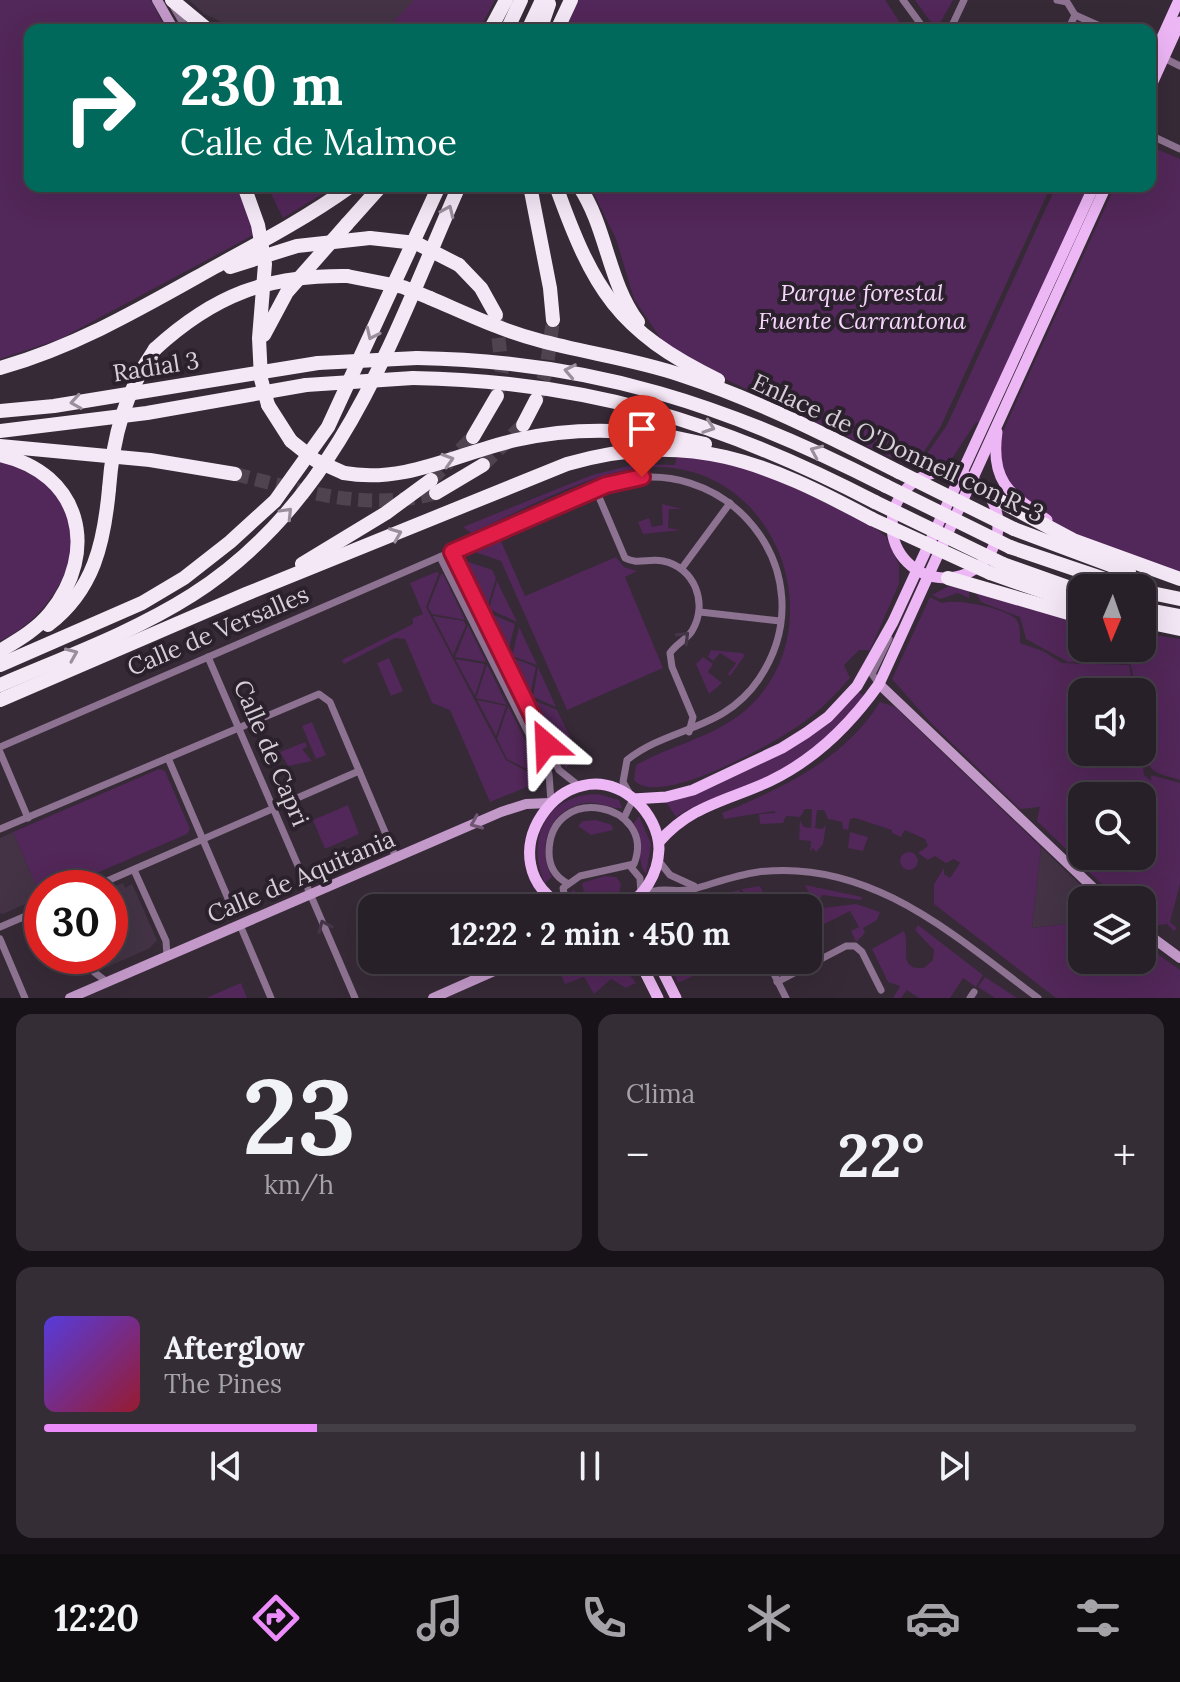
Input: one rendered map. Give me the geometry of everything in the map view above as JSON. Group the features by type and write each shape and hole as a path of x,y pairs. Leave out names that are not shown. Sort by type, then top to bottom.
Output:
{"highway":[{"path":"171,0 201,24"},
{"path":"494,24 508,0"},
{"path":"498,24 508,0"},
{"path":"510,24 521,0"},
{"path":"531,24 542,0"},
{"path":"542,24 550,0"},
{"path":"550,24 556,0"},
{"path":"560,24 571,0"},
{"path":"246,192 258,225 265,264 260,357 268,405 291,441 315,460 344,473 392,476 516,440 570,432 618,431 701,443 756,459 872,519 990,573 1068,600"},
{"path":"0,368 42,356 106,328 341,192"},
{"path":"260,357 275,309 376,192"},
{"path":"0,665 142,603 184,578 275,501 328,427 436,192"},
{"path":"0,685 134,627 193,594 246,554 296,505 324,469 361,407 456,192"},
{"path":"531,192 553,320"},
{"path":"560,192 565,212 593,275 612,304 651,342 686,364 764,400 793,418"},
{"path":"582,192 597,221 614,275 633,315 648,334 686,364"},
{"path":"183,286 237,263 297,246 370,238 416,243 459,265 481,288 496,315"},
{"name":"Enlace de O'Donnell con R-3","path":"0,651 31,639 76,599 91,575 102,544 113,446 124,403 155,349 184,323 225,297 271,282 311,276 347,276 403,287 493,326 678,374 793,418 1014,529 1090,559 1180,582"},
{"name":"Radial 3","path":"0,411 54,406 318,363 417,358 552,368 693,401 762,426 1010,547 1090,574"},
{"name":"Radial 3","path":"0,431 147,413 306,385 413,378 531,384 650,408 750,442 1003,564 1068,587"},
{"path":"473,437 497,396"},
{"path":"523,425 536,400"},
{"path":"0,446 135,458 235,474"},
{"path":"0,700 246,594 567,464 622,451 668,448 709,452 788,475"},
{"path":"0,455 35,468 52,481 70,506 78,526 79,546 68,584 48,616 0,651"},
{"path":"246,594 434,486 483,465"},
{"path":"987,494 1073,540 1180,582"},
{"path":"948,578 1068,613"},
{"path":"1156,594 1180,599"},
{"path":"1156,612 1180,616"},
{"path":"1156,625 1180,632"},
{"path":"1156,630 1180,632"}],"main road":[{"path":"1156,53 1179,0"},
{"path":"1156,53 1180,22"},
{"path":"550,894 543,889 530,860 533,828 550,802 581,787 603,786 633,798 666,797 693,790 771,754 806,733 828,717 857,686 893,622 1091,192"},
{"path":"659,842 685,816 771,780 822,749 855,716 879,684 1103,192"},
{"path":"999,419 996,460 1005,487 1073,540"},
{"path":"908,622 930,588 972,570 991,553 998,523 987,494 973,480 961,475 928,475 903,493 893,517 897,548 916,569 928,575 948,578"},
{"path":"633,798 650,818 659,842 658,860 641,894"},
{"path":"646,974 658,998"},
{"path":"664,974 676,998"}],"street":[{"path":"157,0 171,24"},
{"path":"171,0 184,24"},
{"path":"903,0 921,24"},
{"path":"953,24 964,0"},
{"path":"1057,0 1068,1 1075,15 1095,24"},
{"path":"1071,24 1075,15"},
{"path":"1156,53 1180,66"},
{"path":"1156,138 1180,149"},
{"path":"922,456 928,475"},
{"name":"Calle de Versalles","path":"0,750 596,490 642,477 676,478 702,486 730,503 751,522 772,556 780,582 780,621 777,641 761,676 738,704 713,721 627,760 623,782 633,798"},
{"path":"596,490 625,558 636,562 665,561 682,568 698,593 700,612 691,632 672,648 669,659 693,717 689,732"},
{"path":"682,568 730,503"},
{"path":"452,552 559,770 581,787"},
{"path":"440,557 549,774 550,802"},
{"path":"700,612 780,621"},
{"path":"893,622 873,679 1091,886"},
{"name":"Calle de Capri","path":"208,657 355,998"},
{"path":"0,829 315,694 323,695 330,702 396,858"},
{"path":"693,717 713,721"},
{"path":"0,750 28,818"},
{"path":"168,758 233,910"},
{"path":"128,873 359,771"},
{"path":"624,818 633,798"},
{"name":"Calle de Aquitania","path":"70,998 512,808 550,802"},
{"path":"563,894 567,883 602,871 630,866 637,856 636,843 624,818 598,806 574,811 562,819 550,840 549,855 557,876 567,883"},
{"path":"658,860 675,878 700,886"},
{"path":"630,866 640,878 641,894"},
{"path":"134,870 166,941 167,956"},
{"path":"644,894 663,888 686,890 775,871 825,873 864,883 921,912 1035,997"},
{"path":"0,927 24,917"},
{"path":"240,925 271,998"},
{"path":"0,939 25,998"},
{"path":"1156,940 1180,958"},
{"path":"777,982 850,946 862,952 881,990"},
{"path":"97,974 107,982"},
{"path":"433,998 487,974"},
{"path":"773,974 786,998"}],"shaded area":[{"path":"189,0 415,0 392,24 226,24 203,13"},
{"path":"13,832 29,870 24,870 24,905 3,914 0,913 0,838"},
{"path":"1041,847 1081,886 1068,886 1068,924 1032,928"},
{"path":"132,884 157,940 150,948 128,958 128,886"}],"green space":[{"path":"0,0 151,0 163,24 24,24 24,192 240,192 257,233 60,339 0,359"},
{"path":"414,0 495,0 482,24 392,24"},
{"path":"578,0 885,0 901,24 568,24"},
{"path":"915,0 953,0 940,24 930,21"},
{"path":"1156,149 1180,159 1180,572 1092,541 1032,508 1011,486 1000,461 1003,431 1112,192 1156,192"},
{"path":"270,192 325,192 283,218"},
{"name":"Parque forestal Fuente Carrantona","path":"593,192 1048,192 941,426 913,468 706,370 665,345 634,299 616,239"},
{"path":"1053,192 1086,192 980,423 976,422 951,460 934,467 926,455 947,425"},
{"path":"677,456 708,458 768,475 870,524 886,537 899,565 899,584 870,650 859,650 844,665 850,678 815,714 767,745 717,770 667,786 647,787 634,780 636,765 728,723 754,702 777,668 789,631 789,592 780,554 761,521 734,493 700,474 659,467 636,469 587,481 471,533 463,527 592,475 637,464 675,465"},
{"path":"0,460 39,478 62,502 71,524 72,547 55,593 20,629 0,641"},
{"path":"662,504 682,509 669,509 668,528 681,530 643,534 638,522 649,518 652,527 663,525"},
{"path":"501,541 525,596 616,557 624,567 637,571 625,577 663,668 567,710 501,561 475,552"},
{"path":"466,561 492,570 496,578 487,609"},
{"path":"439,573 426,607 506,760 539,778 539,782 490,802 450,710 432,703 405,639 395,638 344,664 342,660 413,624 413,618 423,614 410,583"},
{"path":"441,574 465,620 432,614 428,607"},
{"path":"497,581 517,622 489,609"},
{"path":"949,586 969,589 969,598 958,593 940,599 932,595"},
{"path":"975,592 1068,617 1068,662 1026,639 1020,617 981,602"},
{"path":"930,597 942,603 969,603 1009,614 1018,623 1020,643 1043,651 1062,663 1129,665 1131,678 1068,678 1068,766 1143,766 1144,775 1151,781 1151,775 1180,783 1180,884 1170,922 1177,928 1174,931 1167,924 1156,925 1156,886 1104,886 1087,870 1156,870 1156,782 1068,782 1068,851 1037,821 1040,807 1020,809 930,722 892,679"},
{"path":"489,613 515,624 508,652"},
{"path":"433,616 464,621 466,625 453,655"},
{"path":"468,625 486,662 455,657"},
{"path":"519,627 537,665 512,656"},
{"path":"1156,635 1180,639 1180,780 1157,772 1150,766 1156,766 1156,678 1134,678 1130,662 1156,662"},
{"path":"711,650 745,655 730,676 728,674 736,663 720,653 713,661 708,657"},
{"path":"511,657 536,667 530,695"},
{"path":"703,657 713,664 708,672 722,683 709,694 696,664"},
{"path":"389,658 403,691 391,696 377,663"},
{"path":"455,659 485,664 475,696"},
{"path":"487,664 507,705 476,698"},
{"path":"538,667 556,707 533,697"},
{"path":"858,691 865,697 829,735 773,775 695,806 676,817 666,802 711,788 787,751"},
{"path":"531,699 557,710 576,749 566,769"},
{"path":"477,700 506,706 496,736"},
{"path":"880,702 895,707 1041,847 1032,928 1068,924 1068,974 1156,974 1156,953 1180,970 1180,998 1056,998 934,904 934,884 944,868 944,874 950,878 960,863 954,859 946,863 935,856 928,860 918,853 928,846 925,839 905,830 901,837 892,830 855,818 850,819 848,830 843,829 842,822 828,819 824,810 817,810 815,828 822,829 826,825 823,844 816,852 813,848 810,852 811,841 799,840 800,821 804,827 811,828 812,809 805,809 800,817 786,816 783,823 760,824 759,814 776,813 774,811 724,819 722,813 810,770 849,740"},
{"path":"508,706 542,774 540,776 507,759 497,739"},
{"path":"312,722 326,755 316,759 302,726"},
{"path":"305,742 307,747 302,749 312,761 288,766 280,752"},
{"path":"159,769 165,771 190,829 187,834 104,870 29,870 13,832"},
{"path":"598,794 619,800 622,808 586,803 563,812 549,831 546,842 547,865 552,877 545,883 539,867 538,851 545,822 565,802"},
{"path":"348,805 359,834 325,849 313,820"},
{"path":"639,816 651,844 646,874 633,824"},
{"path":"596,820 612,825 613,830 591,835 578,826 583,821"},
{"path":"850,832 868,837 863,851 848,848"},
{"path":"909,852 918,861 909,870 900,861"},
{"path":"605,876 616,877 621,884 619,894 584,894 582,883"},
{"path":"805,885 862,897 861,900 809,893"},
{"path":"760,886 764,894 744,894 742,889"},
{"path":"856,904 880,912 877,920 863,928 865,933 856,942 851,931 859,927 850,911 822,925 822,906"},
{"path":"918,925 983,975 976,987 963,978 950,998 919,998 907,990 901,998 893,998 900,986 888,982 872,949 904,931 907,961 915,968 924,968 933,960 934,950 915,930"},
{"path":"560,974 629,974 636,983 626,988 611,979 594,994 584,977 565,984"},
{"path":"678,974 698,974 678,983 675,976"},
{"path":"985,977 1017,998 995,998 978,987"},
{"path":"241,983 247,998 206,998"}],"tunnel":[{"path":"496,317 502,369 497,395"},
{"path":"536,400 546,372 553,320"},
{"path":"483,465 523,425"},
{"path":"431,480 473,437"},
{"path":"235,474 360,500 410,498 436,493"}],"route":[{"path":"546,744 452,552 606,485 642,477"}]}
